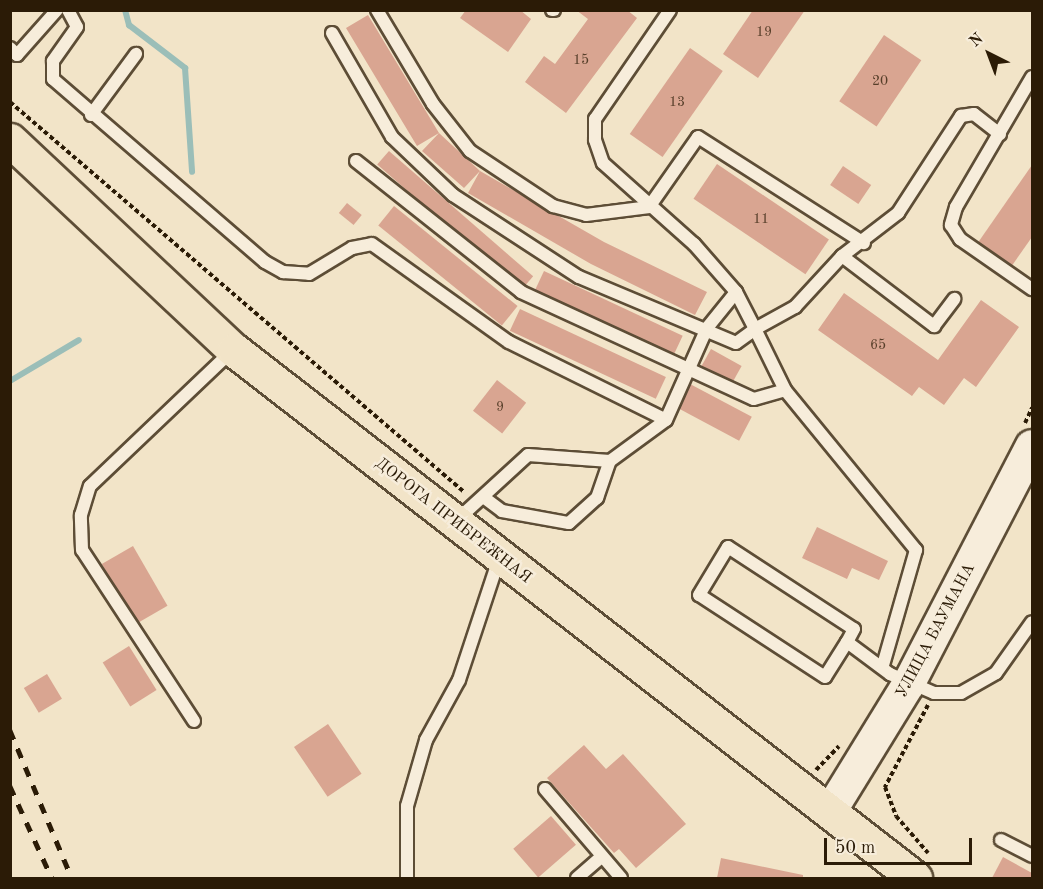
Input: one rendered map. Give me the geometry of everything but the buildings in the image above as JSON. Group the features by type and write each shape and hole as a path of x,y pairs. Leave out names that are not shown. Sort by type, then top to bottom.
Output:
{"highway":[{"name":"ДОРОГА ПРИБРЕЖНАЯ","path":"10,140 234,350 473,508 499,559 919,874"}],"street":[{"name":"УЛИЦА БАУМАНА","path":"831,810 921,689 1028,437"}],"lane":[{"path":"13,55 57,10"},
{"path":"68,10 76,27 51,70 91,115 283,272 309,274 352,248 372,244 509,342 666,420"},
{"path":"377,10 433,104 470,151 553,206 586,215 650,207 698,137 864,243"},
{"path":"670,10 595,119 603,163 694,244 736,292 786,390 916,550 883,665"},
{"path":"332,33 392,137 453,195 579,277 707,328 736,343 755,329 795,308 842,256 864,243 898,213 961,116 974,114 1000,134"},
{"path":"91,115 136,54"},
{"path":"1032,77 951,225 960,239 1032,289"},
{"path":"356,161 521,292 684,370 754,399 786,390"},
{"path":"842,256 934,326 954,299"},
{"path":"473,508 568,523 597,498 610,461 666,420 684,370 707,328 736,292"},
{"path":"194,721 82,550 81,515 90,486 234,350"},
{"path":"473,508 528,455 610,461"},
{"path":"728,547 854,629 847,642 825,677 699,595 728,547"},
{"path":"407,879 408,807 426,740 459,680 499,559"},
{"path":"847,642 921,689 961,693 996,674 1032,622"},
{"path":"545,789 621,879"},
{"path":"1001,840 1032,856"},
{"path":"578,879 602,856"}],"path":[{"path":"10,102 473,508"},
{"path":"1028,437 1032,408"},
{"path":"919,874 885,787 921,689"},
{"path":"809,764 818,771 845,738"}],"waterway":[{"path":"125,10 129,25 185,68 192,172"},
{"path":"10,381 79,340"}],"railway":[{"path":"10,730 72,878"},
{"path":"10,786 52,878"}]}
